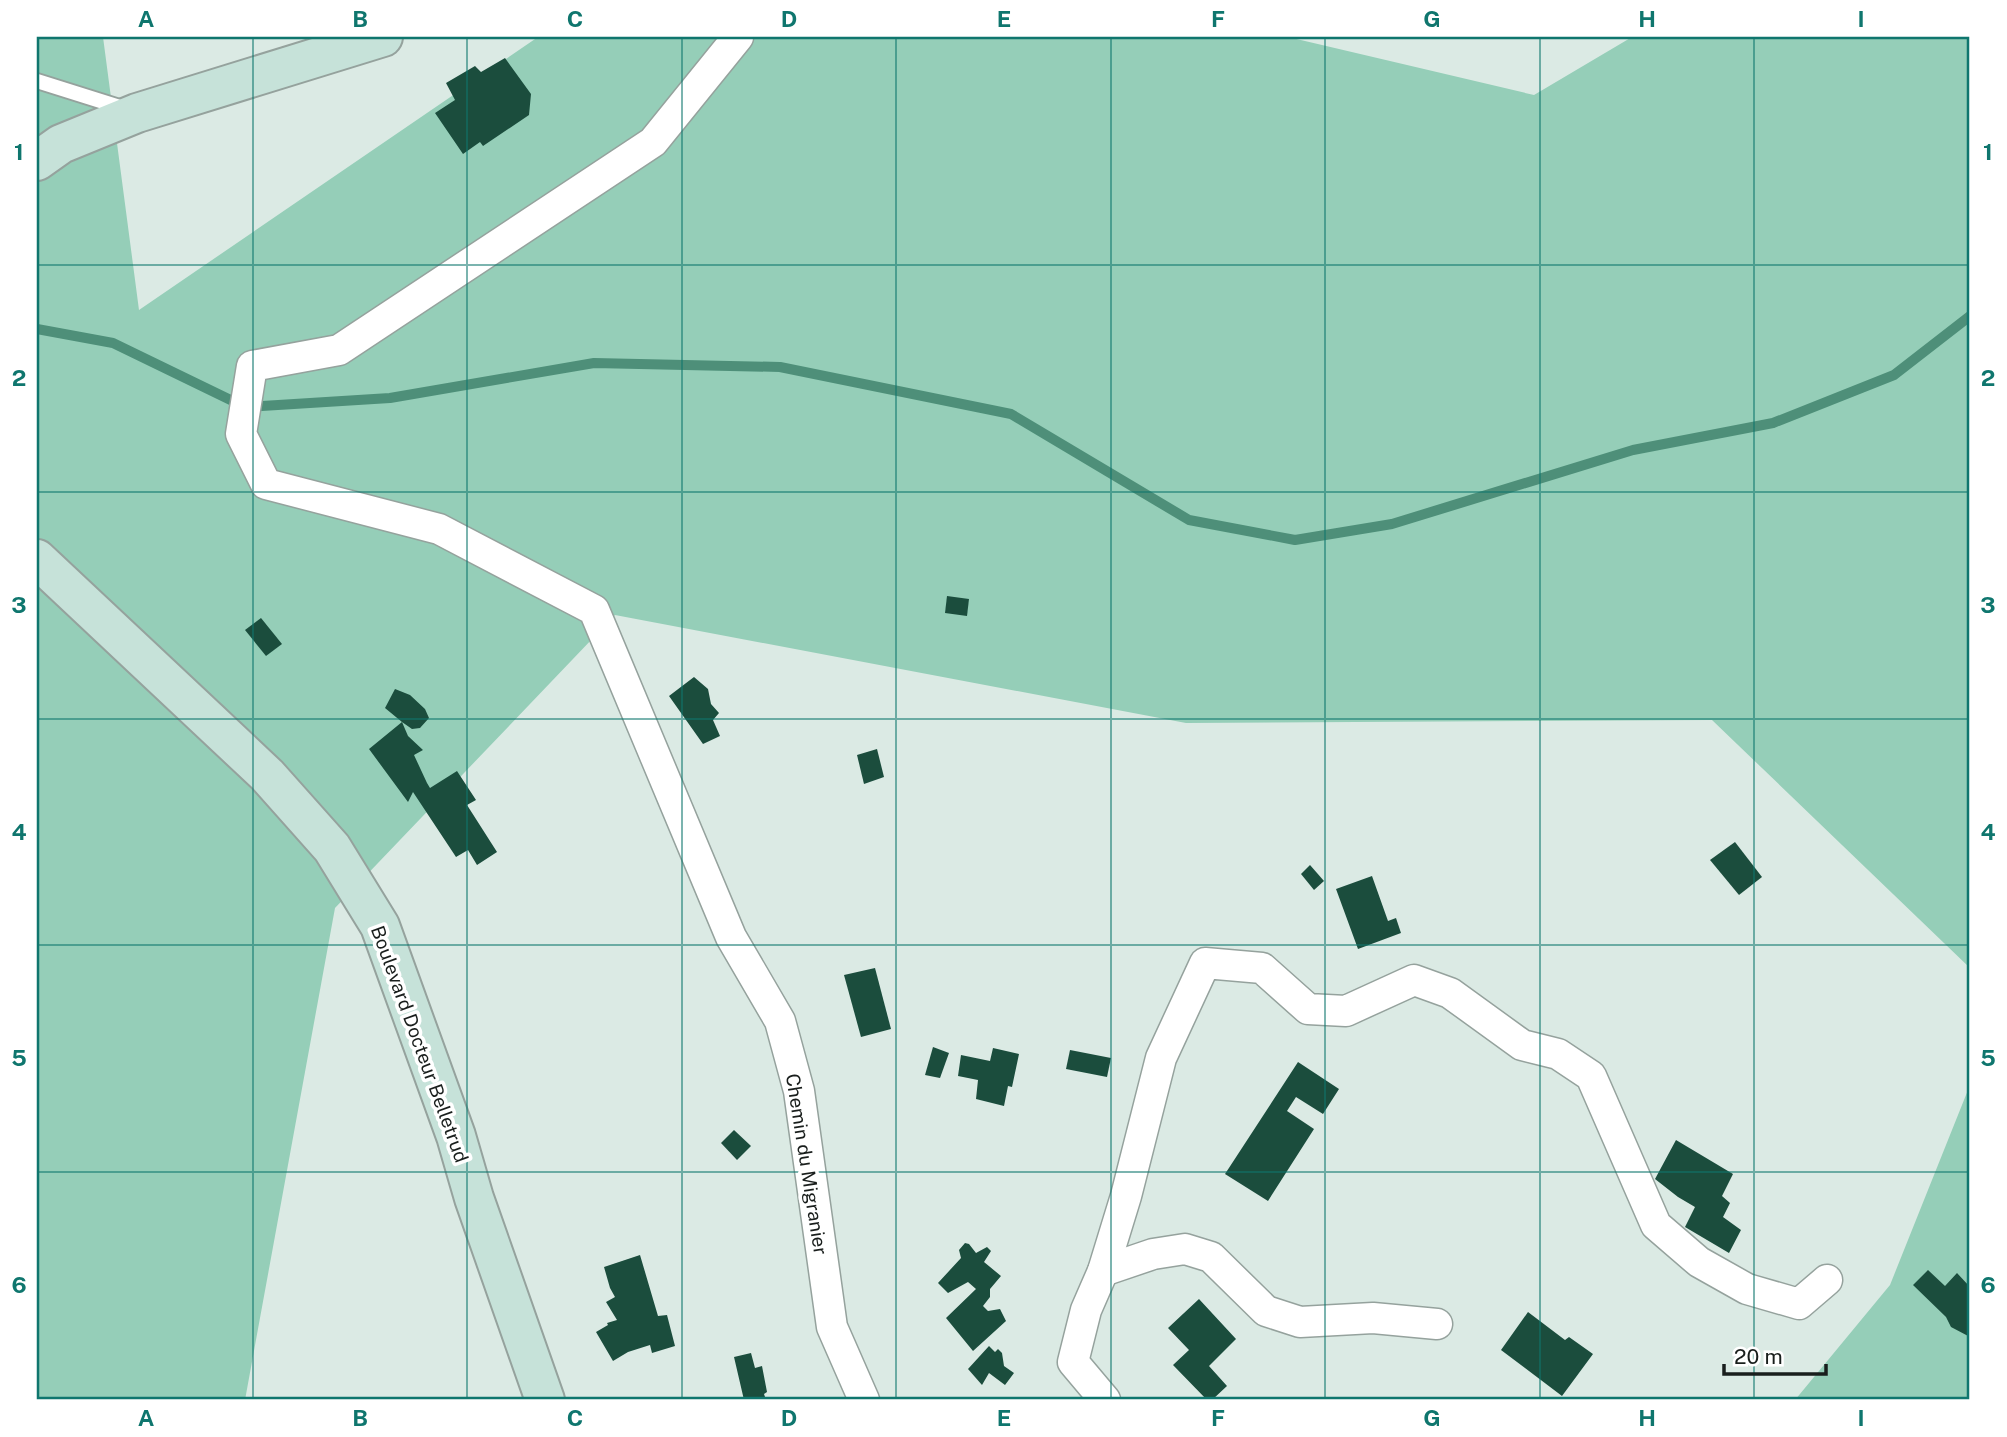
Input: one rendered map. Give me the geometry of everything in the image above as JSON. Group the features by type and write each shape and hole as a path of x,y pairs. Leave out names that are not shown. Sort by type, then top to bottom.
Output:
{"main road":[{"path":"37,161 61,144 137,113 383,37"},
{"name":"Boulevard Docteur Belletrud","path":"37,559 267,775 332,848 380,926 456,1136 474,1198 545,1400"}],"street":[{"name":"Chemin du Migranier","path":"738,37 653,142 339,350 252,366 242,434 266,484 439,529 594,610 731,937 780,1021 799,1091 832,1328 864,1400"},
{"path":"1105,1400 1073,1362 1086,1310 1103,1271 1126,1196 1161,1058 1205,963 1262,968 1308,1009 1346,1012 1413,980 1450,993 1522,1045 1558,1054 1591,1076 1657,1225 1699,1262 1747,1289 1799,1304 1827,1280"},
{"path":"1103,1271 1153,1254 1185,1249 1211,1257 1266,1311 1300,1322 1373,1318 1437,1324"}],"lane":[{"path":"37,81 137,113"}],"green space":[{"path":"37,37 103,37 139,310 538,37 1288,37 1534,95 1632,37 1970,37 1970,968 1712,720 1186,723 615,615 335,908 245,1400 37,1400"},
{"path":"1970,1085 1970,1400 1795,1400 1890,1285"}],"building":[{"path":"505,58 531,94 529,115 483,146 480,142 463,154 435,113 455,100 446,83 475,66 481,72"},
{"path":"947,596 969,599 967,616 945,613"},
{"path":"261,618 282,644 266,656 245,630"},
{"path":"694,677 708,689 711,704 719,713 713,720 720,736 703,744 669,696"},
{"path":"395,689 410,695 425,709 429,718 420,728 412,729 385,708"},
{"path":"402,722 408,736 423,750 414,755 430,788 457,771 476,800 467,805 497,852 477,865 468,850 456,857 413,792 408,802 369,749"},
{"path":"877,749 884,777 864,784 857,755"},
{"path":"1735,842 1762,877 1739,895 1710,860"},
{"path":"1310,865 1324,881 1314,890 1301,874"},
{"path":"1372,876 1388,921 1396,918 1401,933 1358,949 1336,889"},
{"path":"875,968 891,1029 861,1037 844,975"},
{"path":"933,1047 949,1053 940,1078 925,1075"},
{"path":"993,1048 1019,1054 1012,1087 1008,1086 1004,1106 976,1099 978,1080 958,1076 961,1055 990,1061"},
{"path":"1070,1050 1111,1058 1107,1077 1066,1069"},
{"path":"1298,1062 1339,1089 1323,1114 1296,1097 1287,1111 1314,1129 1268,1201 1225,1174"},
{"path":"734,1130 751,1146 737,1160 721,1143"},
{"path":"1676,1140 1733,1174 1722,1196 1730,1203 1723,1217 1741,1230 1729,1253 1685,1227 1695,1207 1655,1179"},
{"path":"965,1243 976,1253 987,1247 991,1251 984,1262 1001,1276 990,1289 990,1297 983,1306 988,1311 1000,1309 1006,1321 973,1351 946,1318 976,1289 968,1282 948,1293 938,1283 961,1258 959,1250"},
{"path":"640,1255 658,1316 667,1315 675,1346 652,1353 650,1345 628,1352 613,1361 596,1332 608,1325 607,1323 617,1320 606,1302 615,1297 604,1267"},
{"path":"1928,1270 1945,1286 1957,1273 1970,1287 1970,1337 1951,1327 1946,1317 1913,1285"},
{"path":"1199,1299 1236,1339 1209,1366 1227,1386 1212,1400 1207,1400 1173,1365 1189,1350 1168,1328"},
{"path":"1528,1312 1565,1340 1569,1337 1593,1354 1562,1396 1501,1350"},
{"path":"989,1346 995,1352 998,1349 1002,1353 1004,1366 1014,1373 1005,1385 989,1373 982,1385 968,1369"},
{"path":"751,1353 755,1368 762,1366 766,1400 744,1400 734,1357"}],"waterway":[{"path":"37,329 113,343 245,407 390,398 594,363 780,367 1011,414 1189,520 1295,540 1392,524 1633,450 1773,423 1894,375 1970,316"}]}
